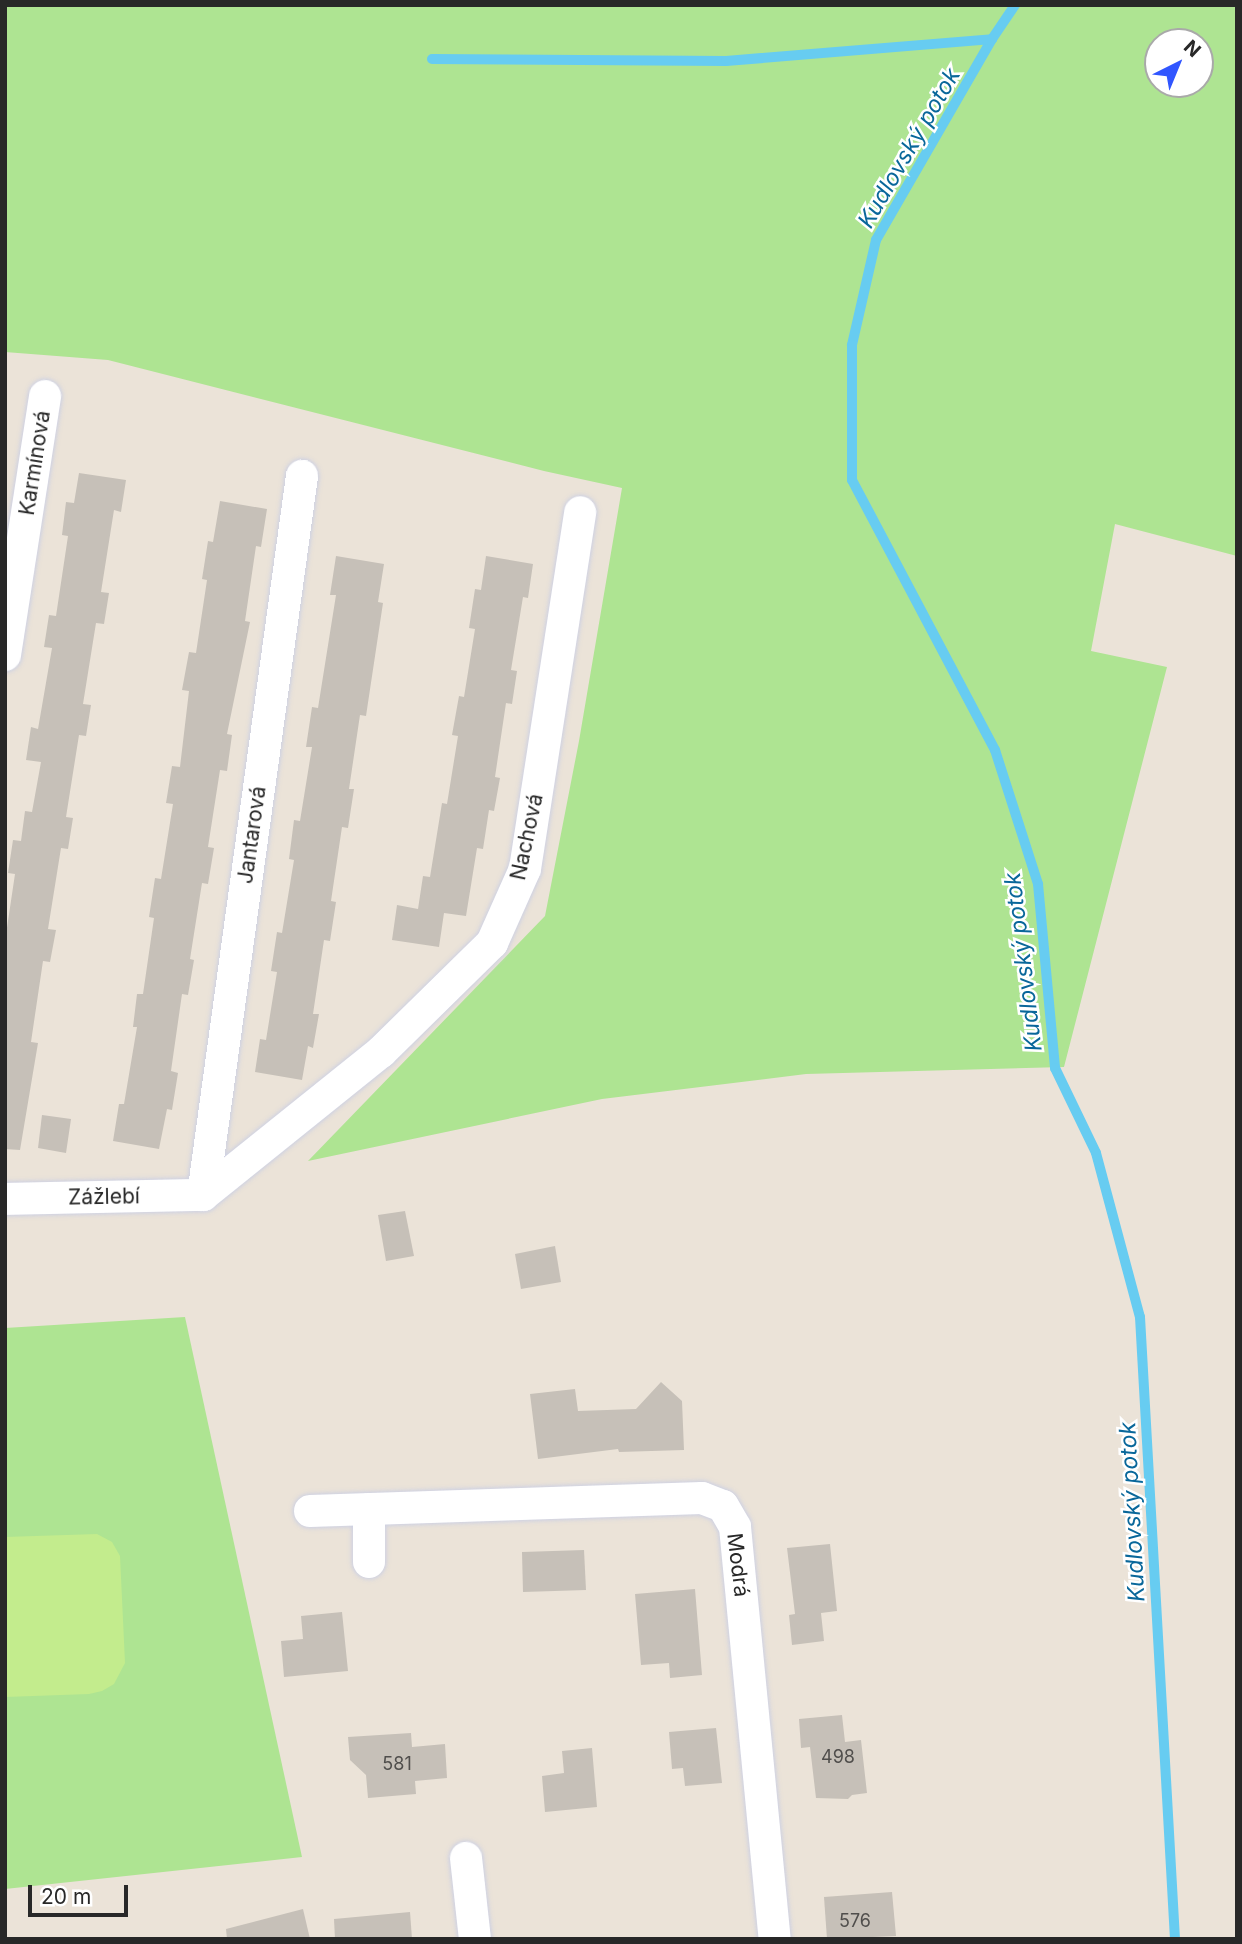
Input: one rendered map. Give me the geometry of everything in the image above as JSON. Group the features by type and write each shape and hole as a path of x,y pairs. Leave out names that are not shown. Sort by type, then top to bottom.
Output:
{"street":[{"name":"Karmínová","path":"5,655 45,396"},
{"name":"Jantarová","path":"203,1195 302,476"},
{"name":"Nachová","path":"203,1195 381,1052 492,943 525,869 580,512"},
{"name":"Zážlebí","path":"5,1199 203,1195"},
{"name":"Modrá","path":"310,1511 702,1498 723,1506 735,1527 775,1939"},
{"path":"369,1509 369,1562"},
{"path":"466,1857 475,1939"}],"green space":[{"path":"5,5 1237,5 1237,556 1115,524 1091,651 1167,667 1064,1067 806,1074 602,1099 308,1161 545,916 579,741 622,488 544,471 108,360 5,352"},
{"path":"185,1317 302,1857 5,1889 5,1328"},
{"path":"97,1534 112,1542 120,1556 125,1663 114,1684 89,1694 5,1697 5,1537"}],"building":[{"path":"79,473 126,480 121,512 114,510 101,592 109,593 104,624 96,623 83,704 91,705 86,736 79,735 66,817 73,818 68,849 61,848 48,929 56,930 50,962 43,961 31,1042 38,1043 20,1150 5,1149 5,941 15,874 8,873 13,840 21,841 25,811 32,812 41,762 26,760 31,727 38,729 52,648 44,647 49,615 56,616 68,536 62,535 66,502 74,503"},
{"path":"220,501 267,509 261,547 256,546 245,621 250,622 227,734 232,735 227,771 220,770 208,847 214,848 208,884 202,883 190,959 194,960 188,995 182,994 171,1071 178,1073 172,1110 167,1109 159,1149 113,1141 119,1104 124,1104 137,1027 133,1027 137,994 143,994 154,918 149,917 155,878 161,879 173,804 166,803 172,766 180,767 189,691 182,690 189,652 196,653 207,580 202,579 208,541 213,542"},
{"path":"336,556 384,564 378,602 383,603 366,716 360,715 349,789 354,789 348,828 342,827 331,901 336,902 330,941 324,940 313,1014 319,1014 313,1048 308,1046 302,1080 255,1072 260,1039 266,1040 277,972 271,971 277,932 282,933 294,860 289,859 294,820 300,821 312,747 306,747 312,707 318,708 336,595 330,595"},
{"path":"486,556 533,564 528,598 523,597 511,670 517,671 512,704 506,703 495,777 500,778 494,811 489,810 483,849 477,848 466,916 444,913 439,947 392,940 397,905 418,909 423,876 430,877 442,803 447,804 458,736 452,735 459,696 464,697 475,629 469,628 475,589 481,590"},
{"path":"42,1115 71,1119 66,1153 38,1148"},
{"path":"405,1211 414,1256 386,1261 378,1215"},
{"path":"555,1246 561,1282 521,1289 515,1254"},
{"path":"661,1382 682,1401 684,1450 619,1452 618,1449 538,1459 530,1394 575,1389 578,1411 636,1409"},
{"path":"830,1544 837,1611 821,1613 824,1641 792,1645 789,1615 795,1614 787,1548"},
{"path":"584,1550 586,1590 523,1592 522,1552"},
{"path":"695,1589 702,1675 670,1678 669,1663 641,1665 635,1594"},
{"path":"342,1612 348,1671 284,1677 281,1641 303,1639 301,1616"},
{"path":"842,1715 845,1742 861,1740 867,1793 852,1795 848,1799 816,1798 810,1747 801,1748 799,1719"},
{"path":"716,1728 722,1783 685,1786 683,1768 672,1769 669,1732"},
{"path":"411,1733 412,1747 445,1744 447,1778 415,1781 416,1794 368,1798 366,1775 350,1760 348,1737"},
{"path":"592,1748 597,1807 545,1812 542,1776 564,1773 562,1751"},
{"path":"892,1892 896,1936 827,1939 824,1897"},
{"path":"303,1909 310,1939 227,1939 226,1929"},
{"path":"410,1912 412,1939 335,1939 334,1919"}],"waterway":[{"name":"Kudlovský potok","path":"1015,5 992,39 876,240 852,345 852,480 995,750 1038,884 1055,1068 1096,1153 1140,1317 1175,1939"},
{"path":"432,59 726,61 992,39"}]}
